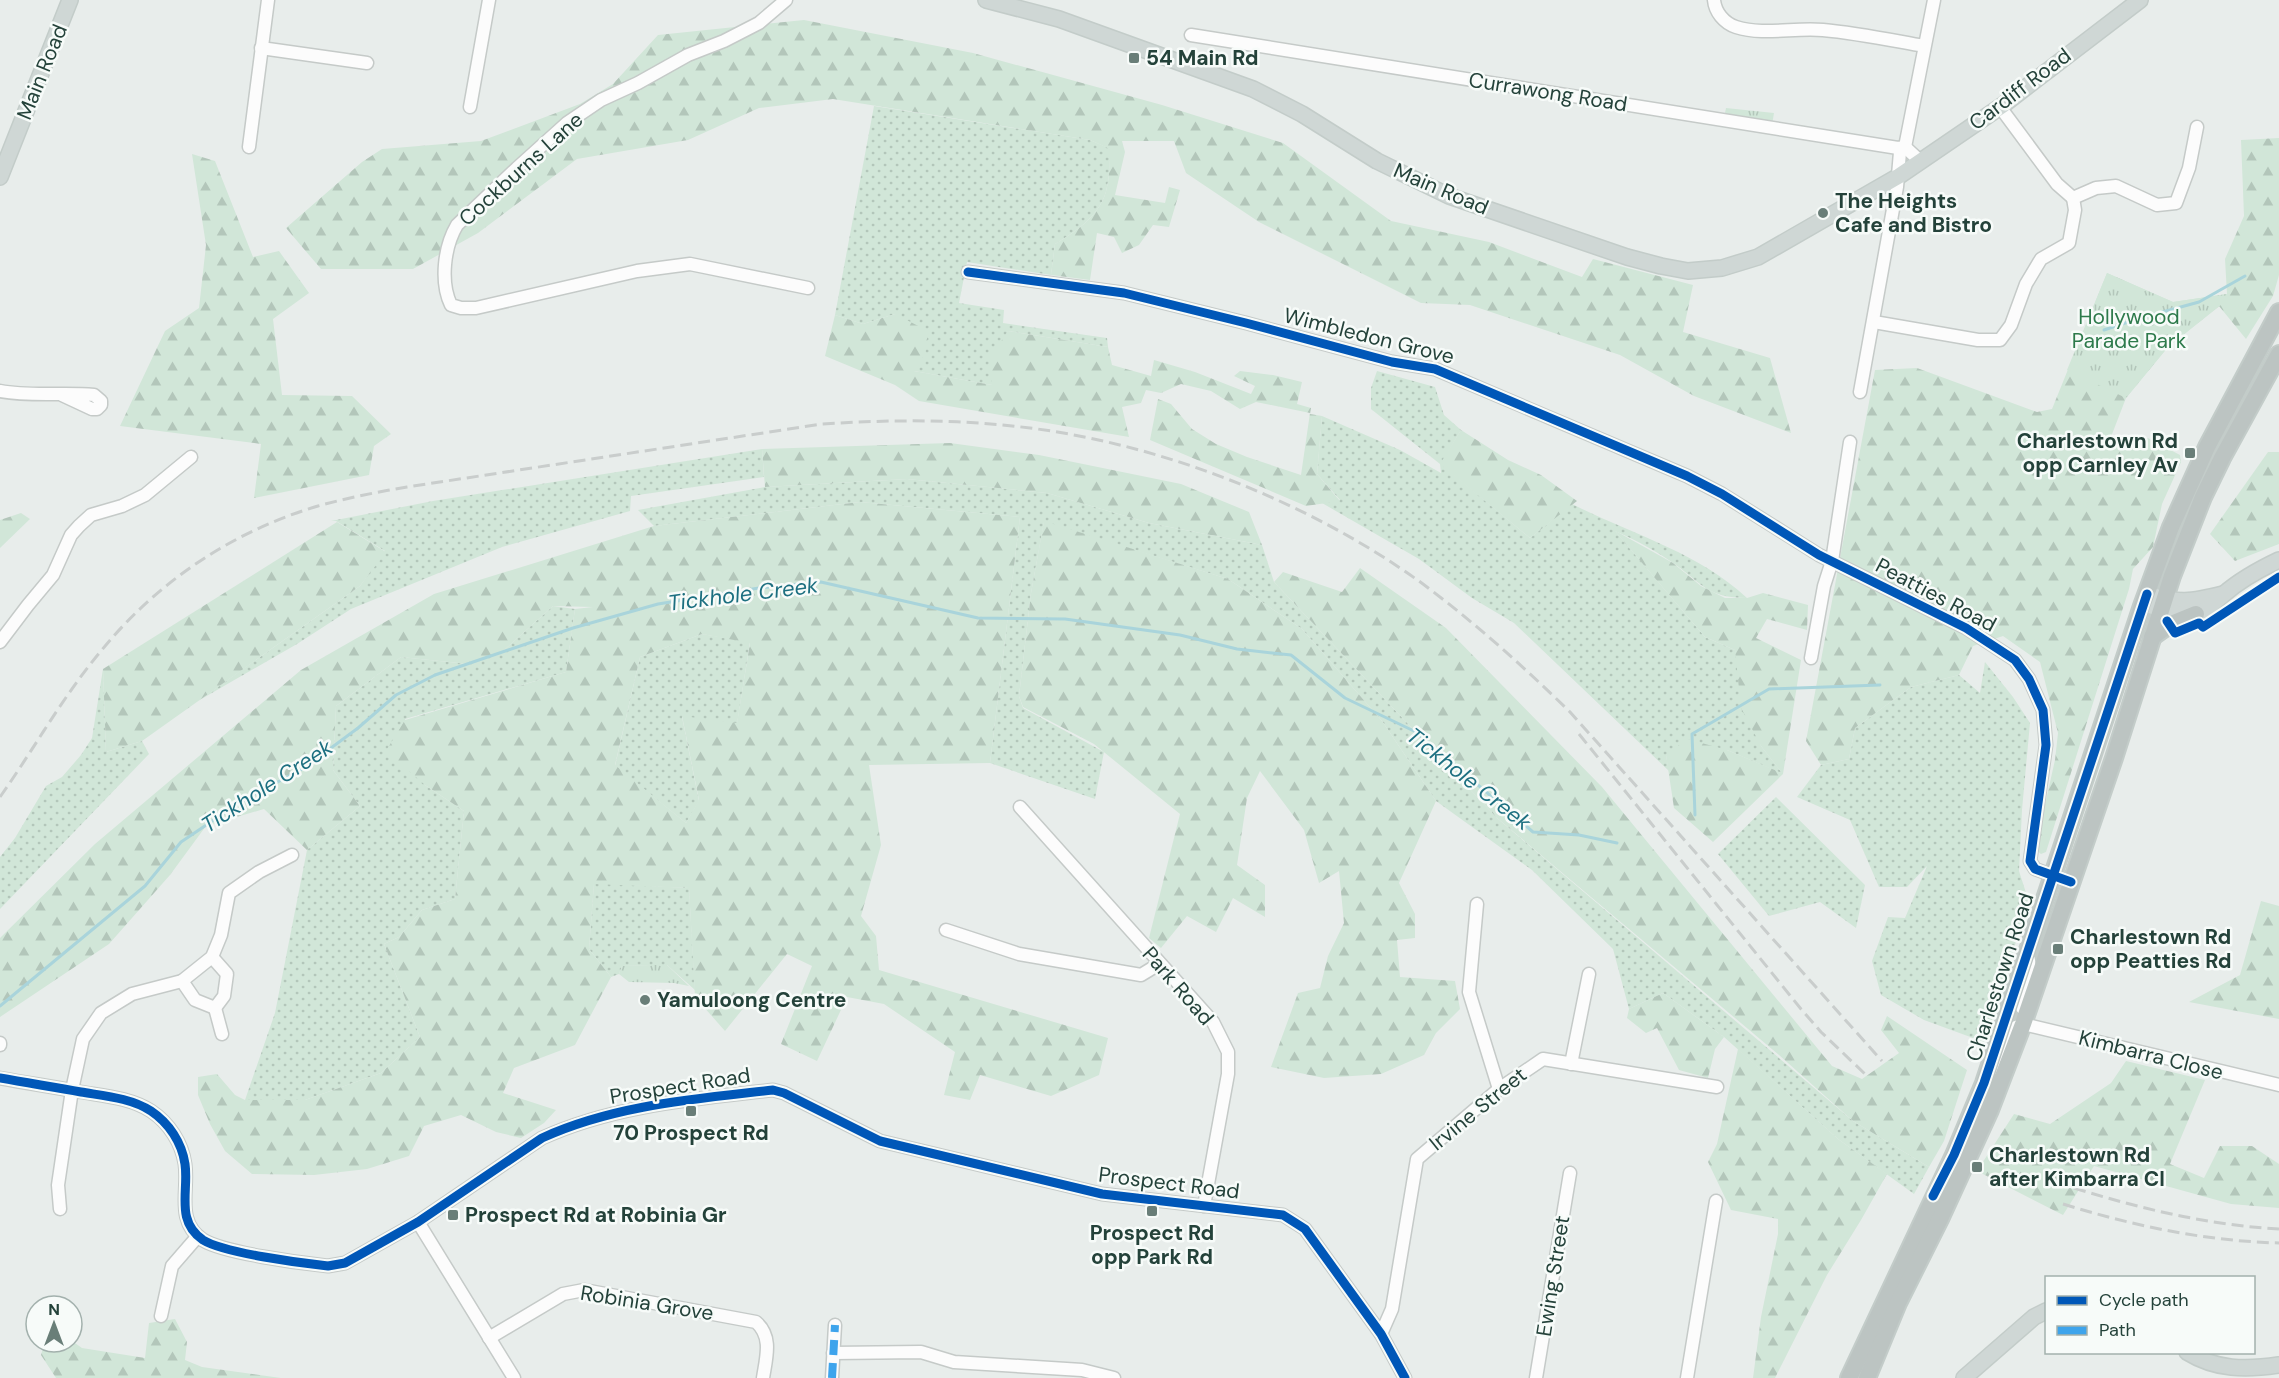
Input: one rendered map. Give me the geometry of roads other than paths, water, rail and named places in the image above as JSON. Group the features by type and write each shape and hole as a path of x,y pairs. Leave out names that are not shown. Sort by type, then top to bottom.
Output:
{"highway":[{"name":"Charlestown Road","path":"1858,1356 1954,1155 1984,1083 2145,598 2171,527 2190,482 2275,333 2279,312"},
{"name":"Charlestown Road","path":"1867,1378 1898,1303 1941,1219 1990,1110 2023,1024 2163,604 2204,497 2222,458 2279,354"},
{"path":"2152,637 2169,625 2196,614"},
{"path":"1838,1378 1847,1360 1858,1356"},
{"path":"1849,1378 1858,1356"}],"main road":[{"name":"Main Road","path":"0,177 70,0"},
{"name":"Main Road","path":"986,0 1059,19 1253,88 1302,114 1377,161 1449,196 1661,266 1688,271 1722,268 1758,257 1899,176"},
{"name":"Cardiff Road","path":"1899,176 2000,107 2140,0"},
{"path":"2145,598 2196,614 2210,608 2223,594 2262,568 2279,560"},
{"path":"2163,604 2192,601 2223,594"},
{"path":"1964,1378 2034,1317 2045,1312"},
{"path":"2189,1354 2225,1368 2279,1365"}],"street":[{"path":"249,147 268,0"},
{"path":"470,107 489,0"},
{"name":"Cockburns Lane","path":"786,0 759,23 724,42 688,55 638,83 601,100 567,123 457,225 452,234 444,280 446,295 451,305 461,308 476,308 516,300 637,271 690,264 808,288"},
{"path":"1714,0 1715,6 1726,22 1751,30 1822,29 1924,46"},
{"path":"1860,392 1899,176 1900,152 1905,147 1934,0"},
{"name":"Currawong Road","path":"1191,35 1886,146 1905,147"},
{"path":"261,48 367,63"},
{"path":"1874,322 1978,340 2000,340 2011,325 2026,284 2041,259 2069,243 2075,210 2073,198 2057,184 2000,107"},
{"path":"2073,198 2096,188 2116,186 2157,205 2176,204 2189,168 2197,127"},
{"path":"1905,147 1920,160"},
{"name":"Wimbledon Grove","path":"968,272 1116,292 1246,322 1392,362 1435,369 1687,476 1722,494 1832,561"},
{"path":"0,391 62,395"},
{"path":"1811,658 1824,586 1832,561 1850,442"},
{"path":"0,642 52,575 71,534 79,526 92,515 122,507 145,495 191,457"},
{"name":"Peatties Road","path":"1832,561 1966,628 2015,660 2030,679 2043,710 2046,745 2030,861 2035,869 2071,882"},
{"name":"Park Road","path":"1020,807 1213,1022 1228,1052 1228,1074 1204,1206"},
{"path":"60,1209 58,1185 72,1090 83,1039 101,1013 132,994 182,981 212,957 221,934 230,893 259,872 292,855"},
{"path":"1476,904 1469,992 1500,1089"},
{"path":"946,930 1018,954 1141,975 1159,964"},
{"name":"Charlestown Road","path":"1984,1083 2001,1059 2012,1029 2023,1024 2021,1012 2030,970 2029,951"},
{"path":"212,957 227,974 224,996 215,1008"},
{"path":"1571,1064 1589,974"},
{"path":"182,981 195,1000 215,1008"},
{"path":"215,1008 222,1034"},
{"name":"Kimbarra Close","path":"2023,1024 2279,1085"},
{"name":"Irvine Street","path":"1381,1334 1392,1309 1417,1159 1500,1089 1543,1059 1717,1087"},
{"path":"0,1078 136,1103 152,1112 167,1125 183,1155 186,1173 184,1208 198,1236 172,1266 161,1316"},
{"name":"Prospect Road","path":"198,1236 220,1247 333,1266 345,1263 418,1221 542,1138 562,1128 664,1103 773,1090 784,1093 880,1141 1102,1194 1283,1215 1305,1229 1381,1334 1406,1378"},
{"name":"Ewing Street","path":"1536,1378 1570,1173"},
{"path":"1687,1378 1716,1201"},
{"path":"418,1221 514,1378"},
{"name":"Robinia Grove","path":"489,1338 563,1294 584,1290 756,1322 767,1336 768,1346 763,1378"},
{"path":"832,1378 835,1325"},
{"path":"833,1353 921,1352 954,1362 1114,1378"}],"waterway":[{"path":"2104,330 2199,302 2245,276"},
{"name":"Tickhole Creek","path":"0,1006 145,886 181,842 242,801 304,768 358,728 396,695 435,675 573,628 658,604 759,588 821,582 978,618 1065,619 1180,635 1237,649 1291,655 1345,698 1416,732 1533,832 1579,835 1617,843"},
{"name":"Tickhole Creek","path":"1695,815 1692,734 1769,689 1880,685"}],"railway":[{"path":"0,797 87,668 123,626 147,603 172,581 227,545 256,530 318,506 396,489 822,424 941,421 1012,426 1065,433 1174,460 1228,479 1331,526 1423,584 1498,645 1570,712 1882,1061"},
{"path":"1579,734 1801,1009 1821,1032 1865,1074"},
{"path":"2074,1188 2175,1215 2227,1224 2279,1229"},
{"path":"2063,1204 2116,1219 2197,1236 2279,1243"}],"place":[{"name":"54 Main Rd","path":"1134,58"},
{"name":"The Heights Cafe and Bistro","path":"1823,213"},
{"name":"Charlestown Rd opp Carnley Av","path":"2190,453"},
{"name":"Charlestown Rd opp Peatties Rd","path":"2058,949"},
{"name":"Yamuloong Centre","path":"645,1000"},
{"name":"70 Prospect Rd","path":"691,1111"},
{"name":"Charlestown Rd after Kimbarra Cl","path":"1977,1167"},
{"name":"Prospect Rd opp Park Rd","path":"1152,1211"},
{"name":"Prospect Rd at Robinia Gr","path":"453,1215"}],"park label":[{"name":"Hollywood Parade Park","path":"2129,329"}]}
